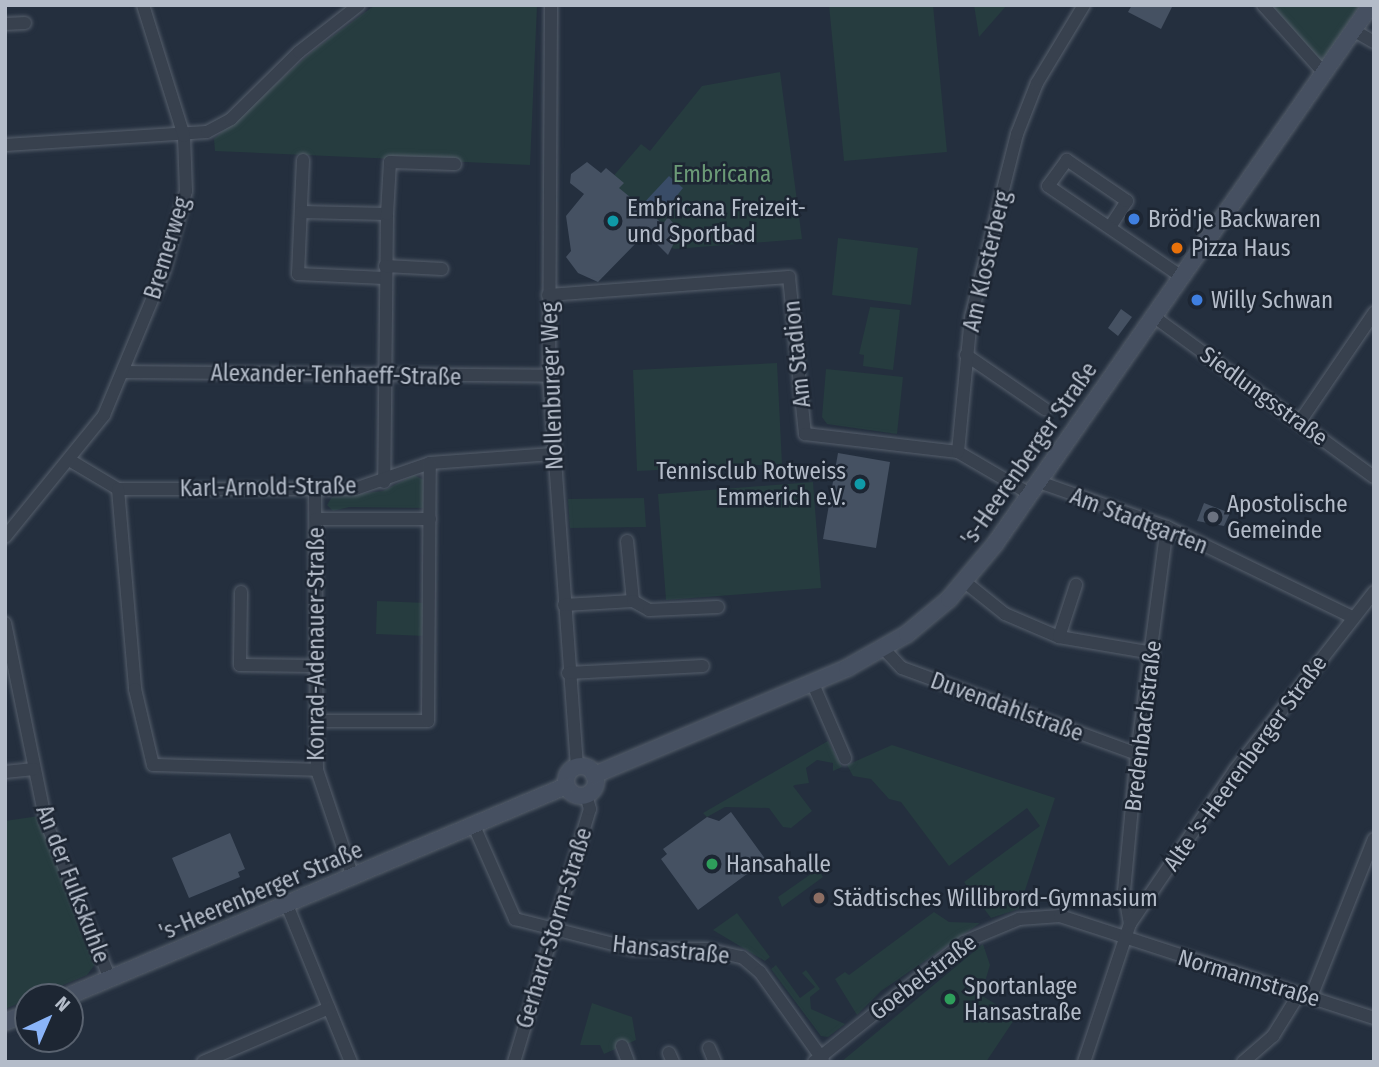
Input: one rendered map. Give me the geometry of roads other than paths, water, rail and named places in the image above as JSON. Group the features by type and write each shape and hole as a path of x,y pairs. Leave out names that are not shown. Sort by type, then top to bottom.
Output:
{"street":[{"name":"Bremerweg","path":"5,537 71,461 104,415 164,271 186,191 184,136 143,5"},
{"path":"5,145 184,136 207,132 231,119 299,52 359,5"},
{"name":"Nollenburger Weg","path":"551,5 549,376 568,673 577,766"},
{"name":"Am Klosterberg","path":"958,452 971,317 1017,134 1037,83 1084,5"},
{"path":"1263,5 1324,73"},
{"name":"'s-Heerenberger Straße","path":"594,775 813,684 884,649 965,582 1034,488 1371,5"},
{"path":"5,24 24,23"},
{"path":"1353,30 1374,42"},
{"path":"303,160 298,274 442,269"},
{"path":"1110,227 1127,201 1067,160 1048,186 1182,277"},
{"path":"384,482 382,378 390,162 455,164"},
{"path":"301,212 387,214"},
{"name":"Am Stadion","path":"548,295 789,276 805,434 958,452"},
{"path":"1301,421 1374,313"},
{"name":"Siedlungsstraße","path":"1153,316 1301,421 1374,478"},
{"path":"967,355 1045,409"},
{"name":"Alexander-Tenhaeff-Straße","path":"124,372 382,378 549,376"},
{"path":"958,452 1034,488"},
{"name":"Karl-Arnold-Straße","path":"118,489 315,489 384,482 430,463 553,454"},
{"path":"71,461 118,489 135,689 153,765 317,770"},
{"path":"318,721 428,722 430,463"},
{"name":"Am Stadtgarten","path":"1034,488 1167,527 1352,617"},
{"name":"Konrad-Adenauer-Straße","path":"315,489 317,770 353,877"},
{"name":"Karl-Arnold-Straße","path":"316,519 430,519"},
{"name":"Bredenbachstraße","path":"1130,925 1124,891 1137,754 1153,653 1167,527"},
{"path":"627,541 633,601"},
{"path":"965,582 1005,614 1059,637 1153,653"},
{"path":"1059,637 1076,585"},
{"path":"242,592 240,665 316,666"},
{"name":"Alte 's-Heerenberger Straße","path":"1124,939 1130,925 1235,770 1374,592"},
{"path":"564,605 633,601 649,610 718,607"},
{"name":"An der Fulkskuhle","path":"5,623 46,822 110,979"},
{"name":"Duvendahlstraße","path":"884,649 902,668 1137,754"},
{"path":"568,673 703,666"},
{"path":"813,684 845,758"},
{"path":"577,766 594,775 594,788 586,795 574,794 566,786 566,776 577,766"},
{"path":"5,772 34,769"},
{"name":"'s-Heerenberger Straße","path":"84,990 566,786"},
{"name":"Gerhard-Storm-Straße","path":"514,1062 590,809 586,795"},
{"path":"474,826 515,919 553,929"},
{"path":"1243,1062 1273,1036 1305,995 1374,839"},
{"path":"287,905 351,1062"},
{"name":"Goebelstraße","path":"819,1060 990,928 1059,916 1124,939"},
{"name":"Hansastraße","path":"553,929 634,949 706,949 742,957 760,972 819,1060"},
{"path":"1084,1062 1124,939"},
{"name":"Normannstraße","path":"1124,939 1374,1018"},
{"path":"203,1062 224,1056 329,1008"},
{"path":"622,1046 628,1062"},
{"path":"709,1048 715,1062"}],"water":[{"path":"669,176 683,188 659,218 641,206"}],"place":[{"name":"Bröd'je Backwaren","path":"1134,219"},
{"name":"Embricana Freizeit- und Sportbad","path":"613,221"},
{"name":"Pizza Haus","path":"1177,248"},
{"name":"Willy Schwan","path":"1197,300"},
{"name":"Tennisclub Rotweiss Emmerich e.V.","path":"860,484"},
{"name":"Apostolische Gemeinde","path":"1213,517"},
{"name":"Hansahalle","path":"712,864"},
{"name":"Städtisches Willibrord-Gymnasium","path":"819,898"},
{"name":"Sportanlage Hansastraße","path":"950,999"}],"park label":[{"name":"Embricana","path":"722,174"}]}
